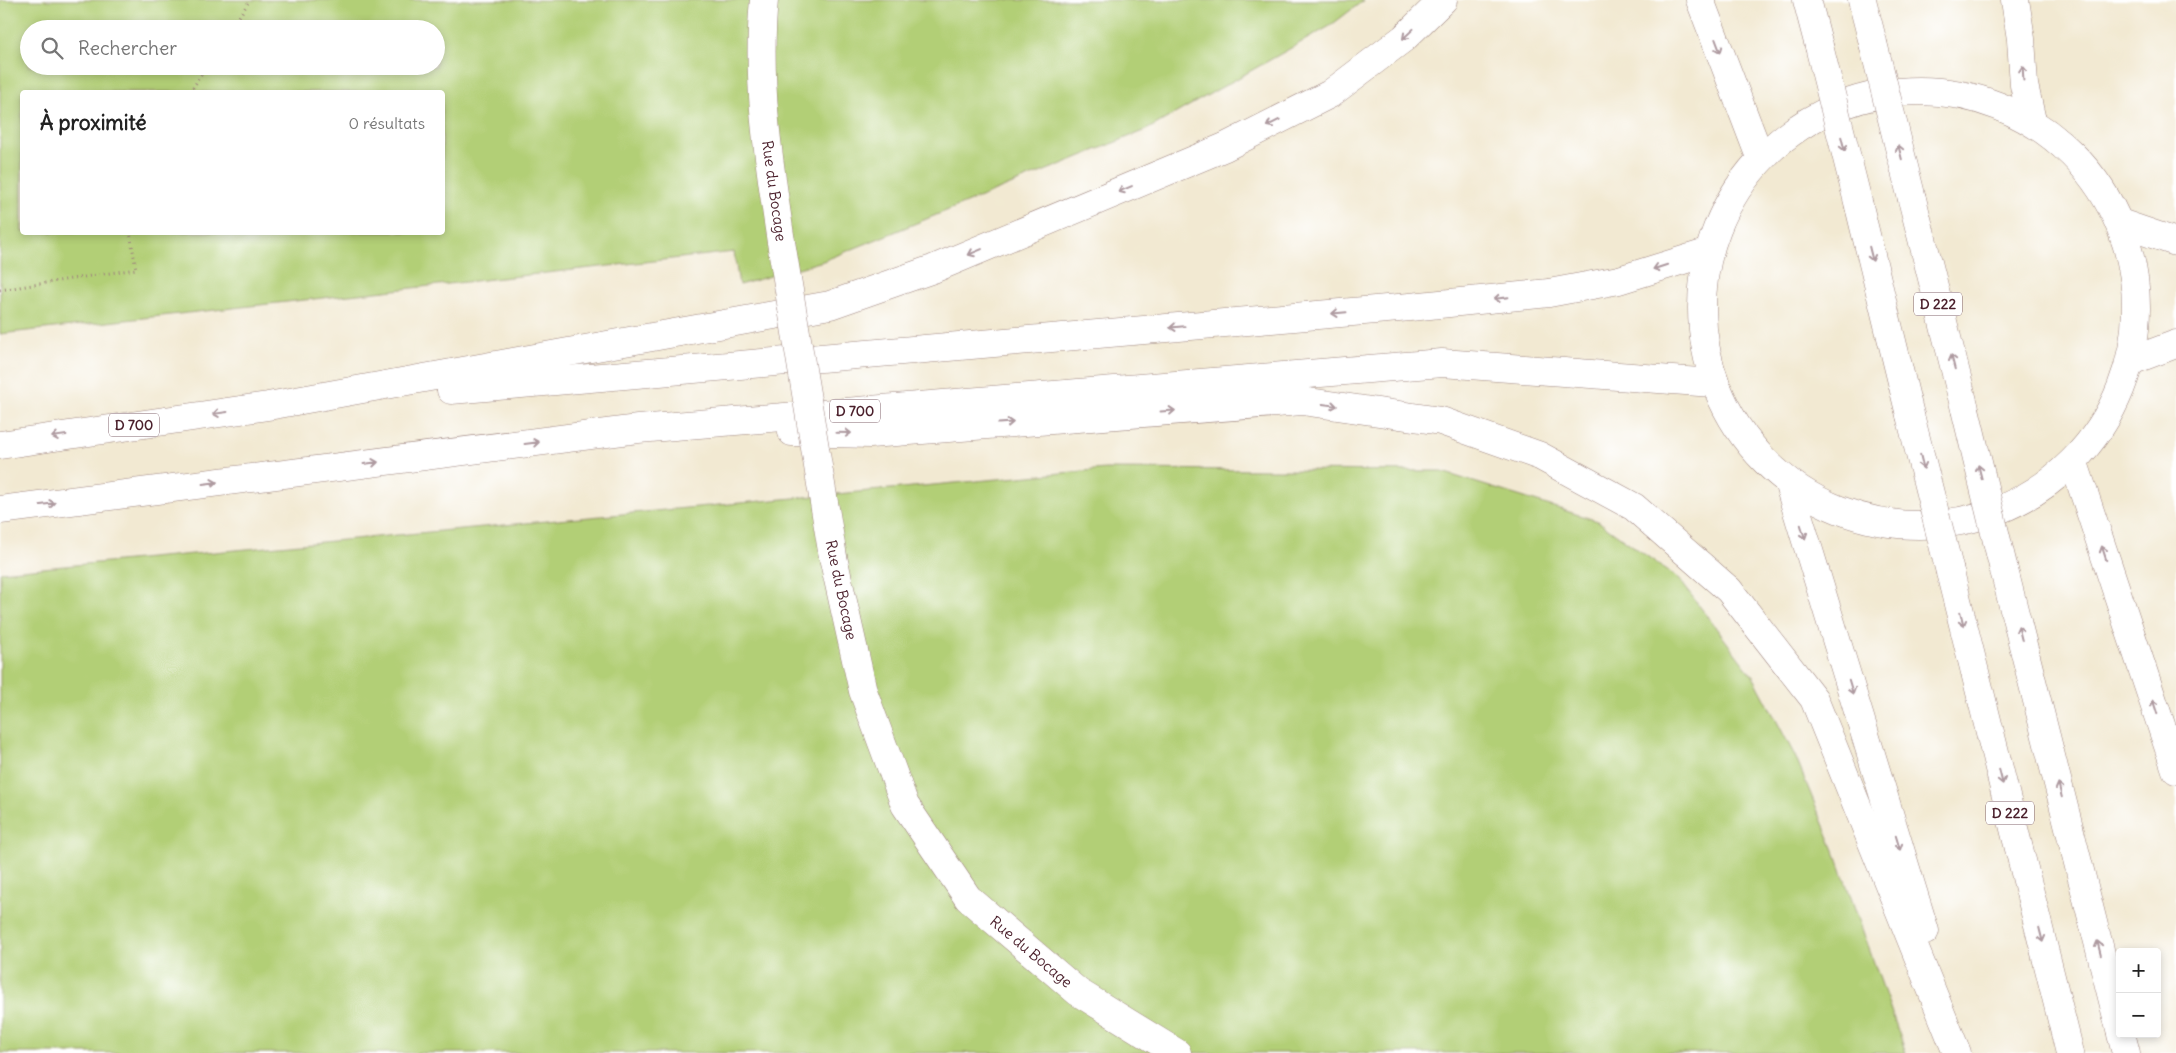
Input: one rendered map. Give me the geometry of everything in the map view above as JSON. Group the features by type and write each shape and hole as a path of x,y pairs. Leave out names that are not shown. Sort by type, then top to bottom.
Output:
{"main road":[{"name":"Rue du Bocage","path":"764,0 760,40 766,143 833,557 863,691 906,805 968,898 1078,992 1176,1053"},
{"path":"268,406 830,305 933,269 1233,143 1330,94 1404,38 1443,0"},
{"path":"1700,0 1760,157"},
{"name":"D 222","path":"1807,0 2070,1053"},
{"name":"D 222","path":"1862,0 2116,1013"},
{"path":"2015,0 2021,39 2024,85 2032,121"},
{"path":"1945,91 2032,121 2070,150 2120,223 2136,284 2131,360 2117,400 2074,463 2031,497 1960,524 1857,519 1789,485 1744,441 1713,383 1700,328 1706,253 1760,157 1796,126 1865,95 1945,91"},
{"path":"2120,223 2176,242"},
{"name":"D 700","path":"0,445 268,406 1410,308 1549,293 1619,280 1706,253"},
{"path":"2131,360 2176,344"},
{"name":"D 700","path":"0,510 638,429 1442,363 1713,383"},
{"path":"638,429 870,434 1302,401 1441,421 1540,456 1634,507 1729,590 1814,699 1957,1053"},
{"path":"2074,463 2176,770"},
{"path":"1789,485 1962,1053"},
{"path":"2122,1038 2126,1053"}],"path":[{"path":"237,20 250,0"},
{"path":"191,90 200,75"},
{"path":"0,290 136,269 130,235"}],"green space":[{"path":"0,0 1364,0 1330,26 1148,129 823,261 739,285 734,252 0,334"},
{"path":"1105,469 1439,471 1598,521 1679,579 1754,678 1795,756 1836,855 1906,1053 0,1053 0,572"}]}
